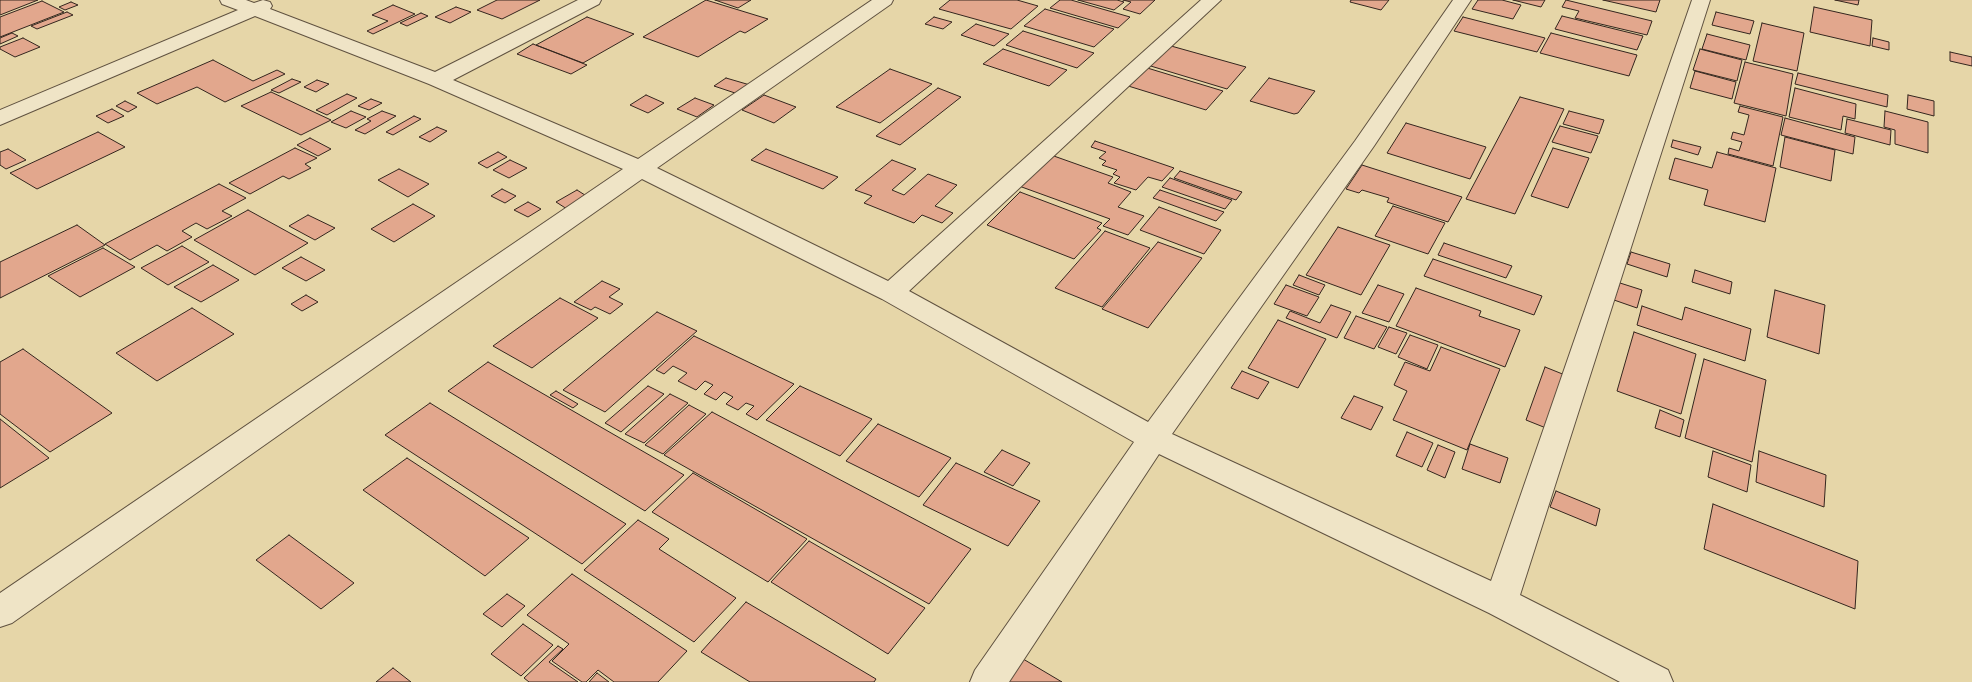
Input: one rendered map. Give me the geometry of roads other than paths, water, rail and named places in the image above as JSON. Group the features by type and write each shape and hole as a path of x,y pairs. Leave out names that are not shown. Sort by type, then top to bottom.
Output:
{"street":[{"path":"229,0 436,80 641,169 891,293 1153,438 1501,602 1656,682"},
{"path":"0,118 277,0"},
{"path":"436,80 592,0"},
{"path":"0,612 884,0"},
{"path":"891,293 1212,0"},
{"path":"988,682 1153,438 1363,146 1462,0"},
{"path":"1501,602 1701,0"}]}
